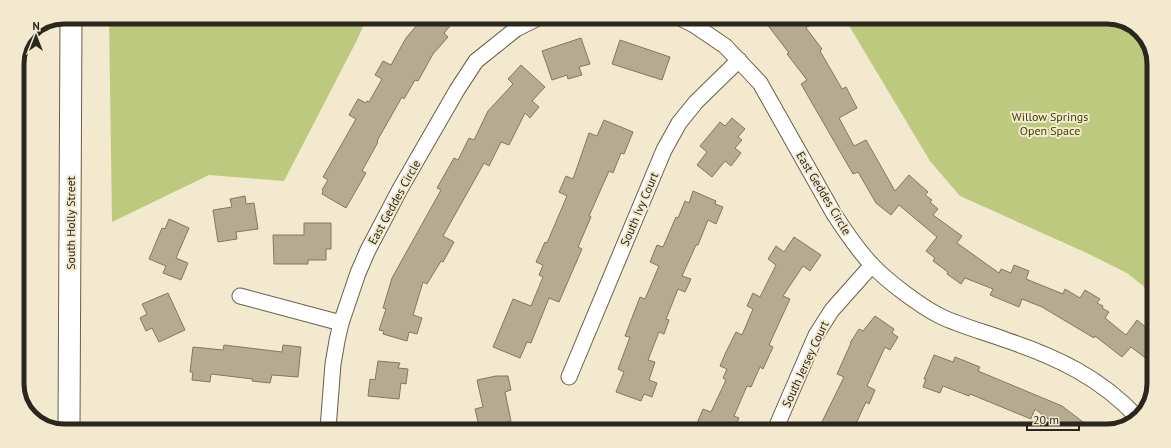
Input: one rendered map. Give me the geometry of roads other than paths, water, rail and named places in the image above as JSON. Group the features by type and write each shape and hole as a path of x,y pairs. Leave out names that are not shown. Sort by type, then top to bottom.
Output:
{"main road":[{"name":"South Holly Street","path":"69,424 72,24"}],"street":[{"name":"East Geddes Circle","path":"328,424 333,364 340,323 368,250 400,188 456,90 476,61 516,29 526,24"},
{"name":"East Geddes Circle","path":"692,24 710,34 725,46 760,83 834,214 845,231 872,265 903,290 940,316 1062,362 1093,379 1116,396 1134,414"},
{"name":"South Ivy Court","path":"569,377 664,150 679,123 696,102 739,60"},
{"name":"South Jersey Court","path":"778,424 816,335 832,310 872,265"},
{"path":"240,296 340,323"}],"park label":[{"name":"Willow Springs Open Space","path":"1050,123"}]}
